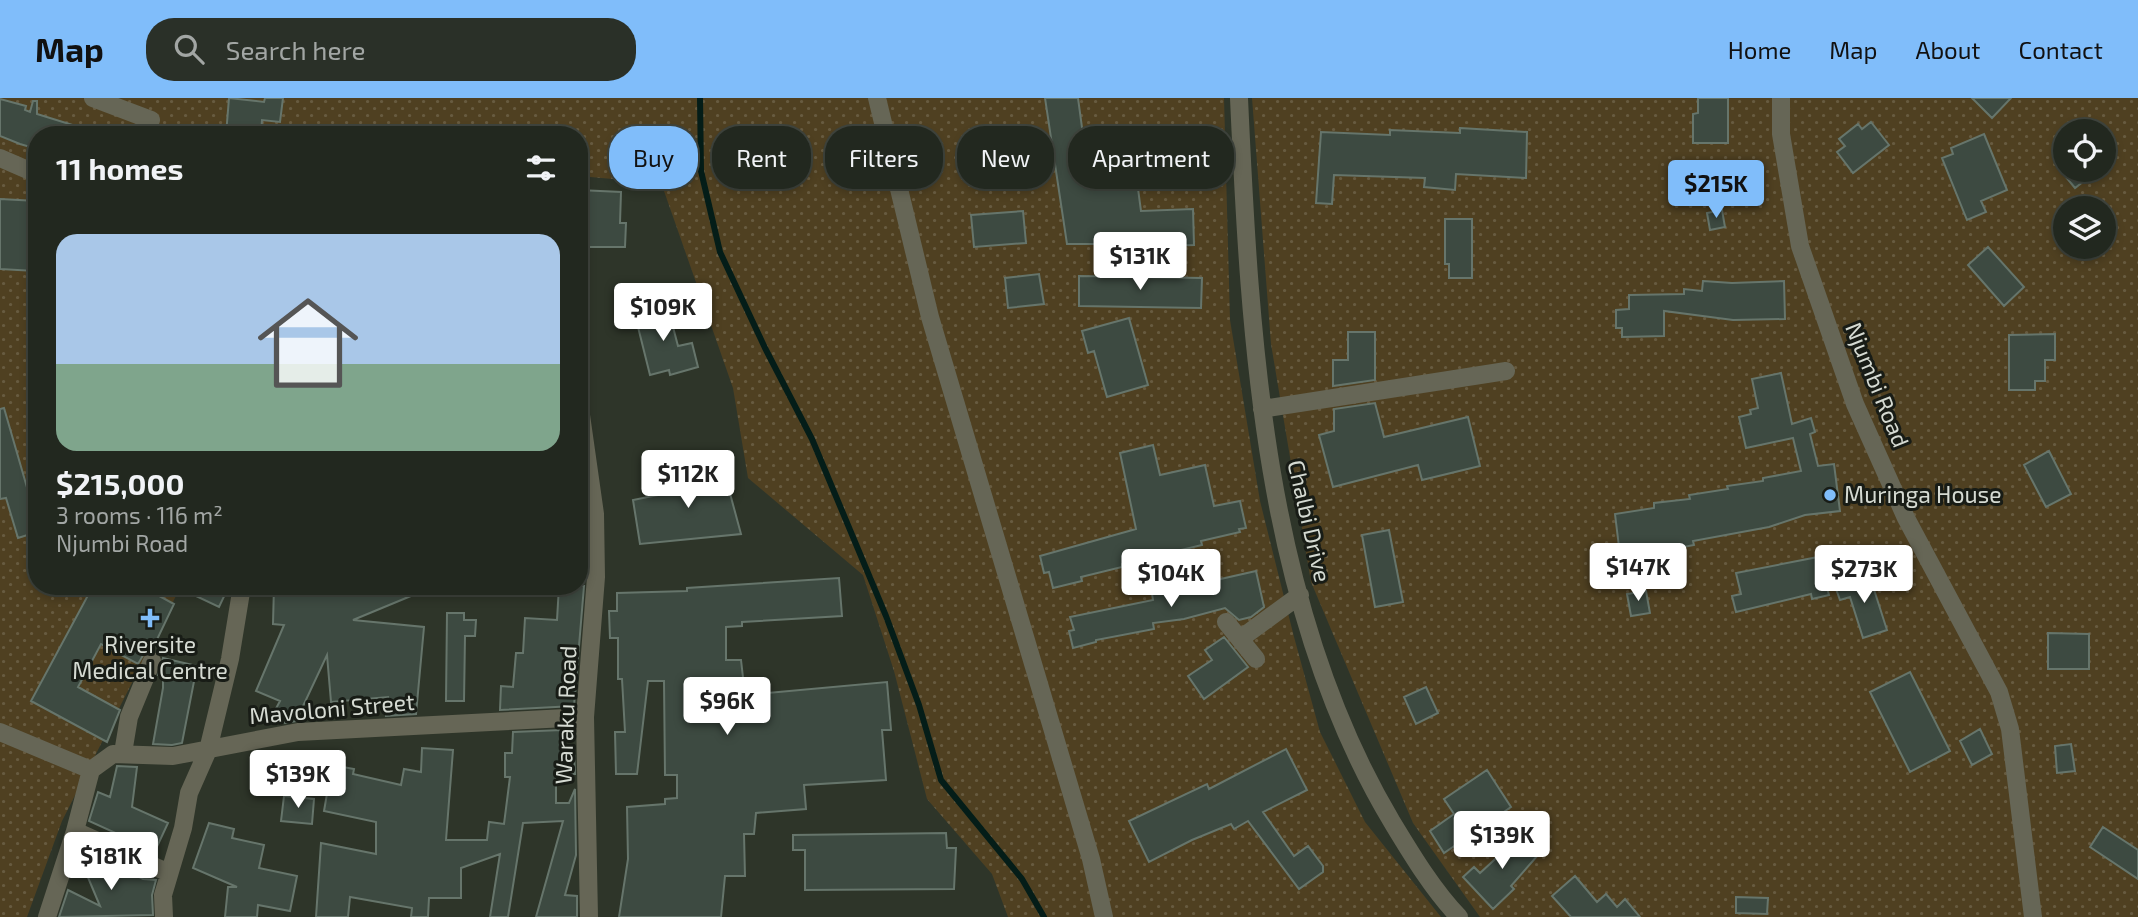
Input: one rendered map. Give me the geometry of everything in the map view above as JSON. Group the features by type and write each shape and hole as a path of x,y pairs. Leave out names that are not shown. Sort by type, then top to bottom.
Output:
{"street":[{"path":"93,98 151,120"},
{"path":"877,98 930,317 1091,859 1104,917"},
{"name":"Chalbi Drive","path":"1239,98 1251,319 1262,409 1284,533 1300,595 1335,701 1376,796 1408,849 1459,917"},
{"name":"Njumbi Road","path":"1781,98 1781,134 1800,247 1855,404 1906,517 1999,692 2010,729 2033,917"},
{"path":"0,158 28,170"},
{"path":"1262,409 1506,370"},
{"name":"Waraku Road","path":"588,465 595,514 596,577 585,717 589,917"},
{"path":"588,504 595,514"},
{"path":"164,917 163,895 183,828 189,793 208,750 230,659 241,595"},
{"path":"1240,639 1300,595"},
{"path":"1226,622 1256,659"},
{"path":"47,917 91,771 113,754 123,753 129,717 152,661"},
{"name":"Mavoloni Street","path":"123,753 173,756 298,732 585,717"},
{"path":"0,732 91,771"},
{"path":"75,831 169,873"}],"shaded area":[{"path":"0,98 1224,98 1225,126 1068,126 1068,189 1226,189 1230,320 1260,501 1320,732 1365,822 1441,917 1008,917 992,874 927,799 894,671 863,575 748,478 733,388 664,191 657,189 698,189 698,126 609,126 609,179 588,177 588,126 28,126 28,595 176,595 62,821 27,917 0,917"},
{"path":"1252,98 2138,98 2138,917 1480,917 1413,823 1311,582 1271,344"}],"building":[{"path":"229,98 264,102 265,98 283,98 280,122 262,120 262,126 227,126"},
{"path":"1045,98 1078,98 1082,126 1068,126 1068,189 1138,189 1141,211 1193,209 1194,245 1107,248 1107,244 1067,244 1054,158 1054,126 1049,126"},
{"path":"1698,98 1728,98 1728,143 1693,143 1693,114 1698,113"},
{"path":"1972,98 2011,98 1992,118"},
{"path":"0,99 26,106 25,110 30,112 33,101 37,101 37,114 76,126 28,126 28,146 0,136"},
{"path":"1871,122 1889,145 1853,173 1837,152 1845,146 1839,139 1858,124 1862,129"},
{"path":"1460,128 1527,132 1526,178 1456,174 1455,190 1424,187 1425,178 1334,175 1332,204 1316,203 1321,132 1390,135 1390,130 1460,133"},
{"path":"1984,134 2007,190 1981,201 1986,212 1967,220 1942,158 1953,154 1951,148"},
{"path":"2070,182 2083,182 2075,188"},
{"path":"588,190 621,192 620,223 626,223 625,247 588,247"},
{"path":"0,199 28,201 28,271 0,269"},
{"path":"1722,210 1725,227 1710,230 1707,213"},
{"path":"1023,211 1026,243 974,247 971,215"},
{"path":"1445,219 1472,219 1472,278 1449,278 1449,264 1445,264"},
{"path":"1988,247 2024,287 2004,306 1968,265"},
{"path":"1039,274 1044,304 1008,308 1005,278"},
{"path":"1079,276 1202,278 1201,308 1079,306"},
{"path":"1703,281 1784,281 1785,319 1733,320 1664,311 1664,336 1622,337 1622,328 1616,328 1616,310 1629,309 1629,295 1684,294 1684,289 1702,291"},
{"path":"651,306 653,312 668,308 678,346 692,343 698,367 670,375 669,370 650,375 634,311"},
{"path":"1129,318 1148,385 1107,397 1094,351 1088,353 1082,331"},
{"path":"1348,332 1375,332 1375,380 1333,386 1333,360 1348,360"},
{"path":"2055,334 2055,360 2045,360 2045,381 2035,381 2035,390 2009,390 2009,335"},
{"path":"1781,373 1792,424 1811,418 1815,432 1810,434 1818,466 1834,464 1840,511 1805,515 1769,527 1693,541 1694,545 1657,552 1638,555 1636,545 1619,547 1615,514 1654,508 1654,503 1690,499 1689,495 1728,489 1727,486 1763,481 1763,478 1801,471 1793,438 1746,448 1739,417 1751,414 1750,410 1758,408 1752,379"},
{"path":"1375,403 1384,437 1468,417 1480,466 1422,480 1418,465 1333,487 1319,435 1334,431 1334,409"},
{"path":"4,408 28,491 28,535 18,538 6,498 0,499 0,409"},
{"path":"1153,445 1160,475 1205,465 1214,506 1240,501 1246,528 1239,529 1240,532 1201,541 1202,545 1122,564 1122,567 1081,577 1082,581 1053,588 1049,572 1044,573 1040,556 1136,529 1120,453"},
{"path":"2049,451 2071,494 2046,507 2024,465"},
{"path":"722,464 741,534 640,544 633,500 658,495 656,491 681,478"},
{"path":"1389,530 1403,602 1375,607 1362,535"},
{"path":"1818,557 1829,595 1812,599 1811,594 1736,612 1732,596 1741,594 1736,573"},
{"path":"1256,571 1264,607 1251,617 1239,620 1225,608 1184,619 1153,623 1154,629 1096,640 1073,648 1069,631 1074,630 1070,617 1153,600 1152,594 1195,590 1194,585"},
{"path":"1869,574 1887,630 1863,638 1850,597 1840,600 1835,586"},
{"path":"839,578 842,616 742,622 742,626 726,627 726,660 741,660 745,695 887,682 891,730 882,730 886,780 804,785 806,809 756,813 754,834 744,834 745,876 725,876 721,917 619,917 628,859 627,807 665,804 665,799 677,798 677,775 665,775 664,681 648,681 637,774 616,774 615,732 625,732 622,679 618,679 618,638 610,638 609,611 617,611 617,593 687,591 687,588"},
{"path":"1646,591 1650,613 1631,616 1627,594"},
{"path":"88,595 158,595 174,604 152,650 145,652 138,664 101,644 78,687 120,710 107,742 31,701"},
{"path":"194,595 225,595 219,607"},
{"path":"274,595 413,595 353,620 424,627 416,714 386,716 388,697 331,702 327,655 296,721 285,723 272,716 280,701 256,691 284,625 273,624"},
{"path":"558,595 583,595 574,706 500,710 501,686 513,687 516,653 523,653 525,618 557,620"},
{"path":"447,613 464,613 464,620 476,620 475,636 465,636 464,701 446,701"},
{"path":"2048,633 2089,634 2089,669 2048,669"},
{"path":"1224,637 1248,667 1204,699 1188,676 1212,660 1205,650"},
{"path":"163,658 197,666 182,743 172,745 153,744 163,688 163,678 158,675"},
{"path":"1910,672 1950,751 1910,772 1870,692"},
{"path":"1426,687 1438,713 1416,724 1404,697"},
{"path":"1980,729 1992,754 1972,765 1960,741"},
{"path":"562,730 562,753 574,753 575,774 556,774 556,803 569,803 575,789 576,855 565,895 577,896 577,917 536,917 563,821 523,823 508,917 490,917 500,854 461,868 461,898 429,898 428,917 411,917 412,908 350,897 348,917 316,917 321,843 376,854 376,822 324,811 332,765 354,769 353,774 401,785 404,769 421,772 422,748 453,750 446,840 487,840 489,822 504,824 510,777 505,777 505,753 512,753 513,732"},
{"path":"2071,744 2075,771 2057,773 2055,746"},
{"path":"1286,749 1307,790 1263,812 1294,856 1308,846 1323,866 1323,872 1299,889 1248,821 1234,829 1231,824 1192,840 1149,862 1129,821 1207,784 1209,789"},
{"path":"117,766 137,767 132,807 168,823 155,851 89,821 98,792 110,797"},
{"path":"1487,770 1511,807 1444,853 1430,831 1454,814 1444,799"},
{"path":"284,796 314,799 312,824 281,821"},
{"path":"209,823 234,829 232,838 264,845 259,868 297,876 290,911 258,905 257,917 225,917 228,887 237,887 193,868"},
{"path":"2103,827 2138,850 2138,879 2090,847"},
{"path":"1512,831 1538,855 1511,886 1514,889 1493,909 1463,877 1474,867 1480,873 1506,849 1501,841"},
{"path":"946,833 947,848 956,848 954,889 805,890 805,850 793,850 793,835"},
{"path":"81,851 100,859 101,857 143,879 156,880 152,895 153,915 59,917 68,890 100,906 79,856"},
{"path":"1575,876 1597,902 1606,894 1617,907 1625,899 1640,917 1571,917 1552,896"},
{"path":"1736,897 1768,898 1767,914 1736,913"}],"waterway":[{"path":"700,98 701,171 720,252 812,439 886,616 919,705 941,780 1022,879 1044,917"}],"place":[{"name":"Muringa House","path":"1830,495"},
{"name":"Riversite Medical Centre","path":"150,618"}]}
